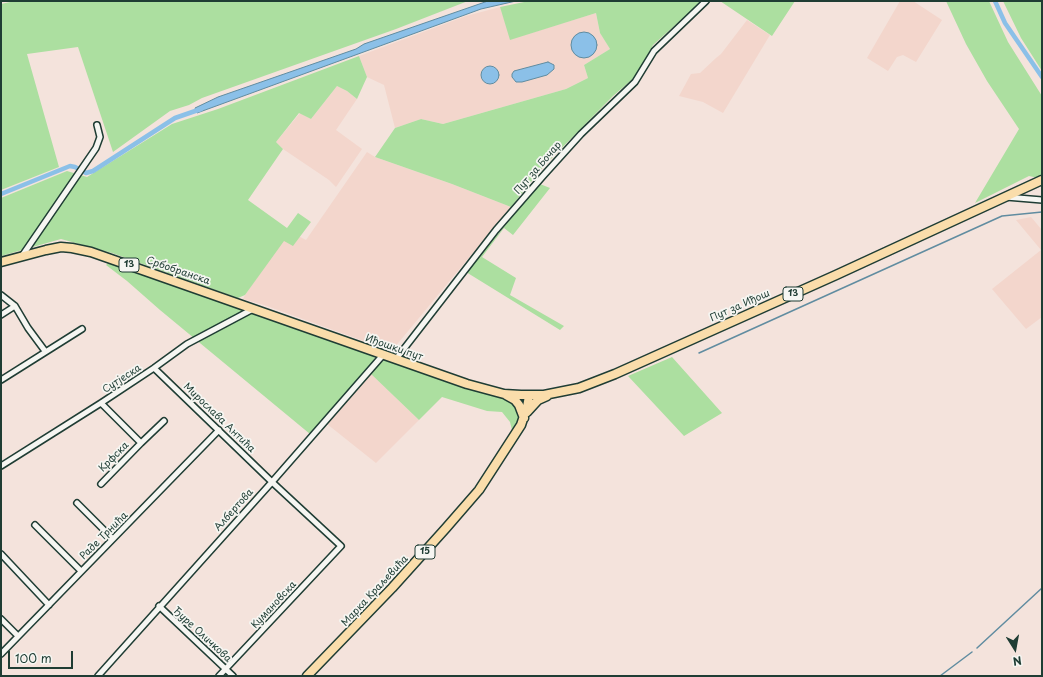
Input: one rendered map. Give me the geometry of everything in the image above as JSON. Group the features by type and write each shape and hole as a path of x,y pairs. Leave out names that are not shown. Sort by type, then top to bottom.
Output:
{"main road":[{"name":"Пут за Иђош","path":"529,396 551,394 578,388 621,372 1042,180"},
{"name":"Србобранска","path":"1,262 61,247 72,248 91,252 254,308"},
{"name":"Иђошки пут","path":"254,308 467,384 504,394 529,396"},
{"path":"504,394 515,400 524,416 532,405 538,400 551,394"},
{"name":"Марка Краљевића","path":"307,676 392,588 478,490 518,431 524,416 529,396"}],"street":[{"name":"Пут за Бочар","path":"396,359 496,230 581,134 635,82 654,51 706,1"},
{"path":"22,256 96,148 100,138 97,125"},
{"path":"1003,197 1042,200"},
{"path":"1,295 15,306 28,328 45,351"},
{"path":"1,315 15,306"},
{"name":"Сутјеска","path":"1,466 102,403 187,344 254,308"},
{"path":"1,380 82,329"},
{"name":"Албертова","path":"98,676 272,482 383,355"},
{"name":"Мирослава Антића","path":"154,368 272,482 341,546"},
{"name":"Крфска","path":"102,403 141,443"},
{"name":"Крфска","path":"101,484 164,421"},
{"name":"Раде Трнића","path":"1,654 219,430"},
{"path":"77,503 113,539"},
{"path":"34,525 81,571"},
{"name":"Кумановска","path":"219,676 341,546"},
{"path":"1,554 49,605"},
{"name":"Ђуре Оличкова","path":"160,606 233,676"},
{"path":"1,619 18,636"}],"shaded area":[{"path":"900,1 913,1 942,20 916,62 903,55 897,57 888,71 867,58"},
{"path":"500,7 511,39 596,13 600,33 610,49 584,65 588,78 566,89 443,124 421,119 395,128 384,85 367,77 359,56 466,16"},
{"path":"747,20 770,35 723,113 703,102 679,96 691,74 700,73 721,54"},
{"path":"337,86 347,91 357,99 336,130 362,149 336,187 329,180 283,149 276,142 300,113 311,119"},
{"path":"367,152 375,157 452,184 511,207 394,348 386,349 264,305 243,299 289,231 306,240"},
{"path":"1031,217 1042,230 1042,317 1026,329 992,289 1041,250 1016,220"},
{"path":"371,374 419,420 376,463 327,424"}],"green space":[{"path":"15,1 468,1 396,29 202,98 189,105 170,111 113,152 78,47 27,54 59,167 1,190 1,4"},
{"path":"529,1 702,1 653,45 635,77 613,96 543,167 511,207 452,184 375,157 395,128 421,119 443,124 566,89 588,78 584,65 610,49 600,33 596,13 510,40 500,7"},
{"path":"720,1 795,1 772,36"},
{"path":"946,1 989,1 1008,42 1042,96 1042,176 1038,178 1029,176 975,203 1019,129 987,81 966,44"},
{"path":"1003,1 1042,1 1042,71 1021,38"},
{"path":"359,56 367,77 357,99 347,91 337,86 311,119 299,113 276,142 283,149 248,200 287,228 298,213 311,222 293,246 284,241 245,295 238,298 112,253 61,239 1,256 1,198 67,171 87,177 172,124 218,109"},
{"path":"540,184 550,188 513,235 504,228 482,257 516,278 510,295 564,326 560,330 466,272"},
{"path":"109,262 372,353 375,356 374,360 310,434 106,265"},
{"path":"672,357 722,413 684,436 628,376"},
{"path":"386,359 510,400 519,407 517,422 512,430 510,422 502,412 487,411 442,397 419,420 371,374 374,368"}],"water":[{"path":"488,1 516,1 481,9 197,113 195,108 218,97"},
{"path":"584,32 593,36 597,45 593,54 584,58 575,54 571,45 575,36"},
{"path":"548,62 554,65 554,69 547,75 522,82 516,82 512,77 514,71"},
{"path":"490,66 496,69 499,75 496,81 490,84 484,81 481,75 484,69"}],"waterway":[{"path":"995,1 1005,23 1042,77"},
{"path":"1,194 70,166 86,173 93,171 175,118 201,109"},
{"path":"699,353 1002,216 1042,212"},
{"path":"977,648 1042,588"},
{"path":"940,676 972,652"}]}
